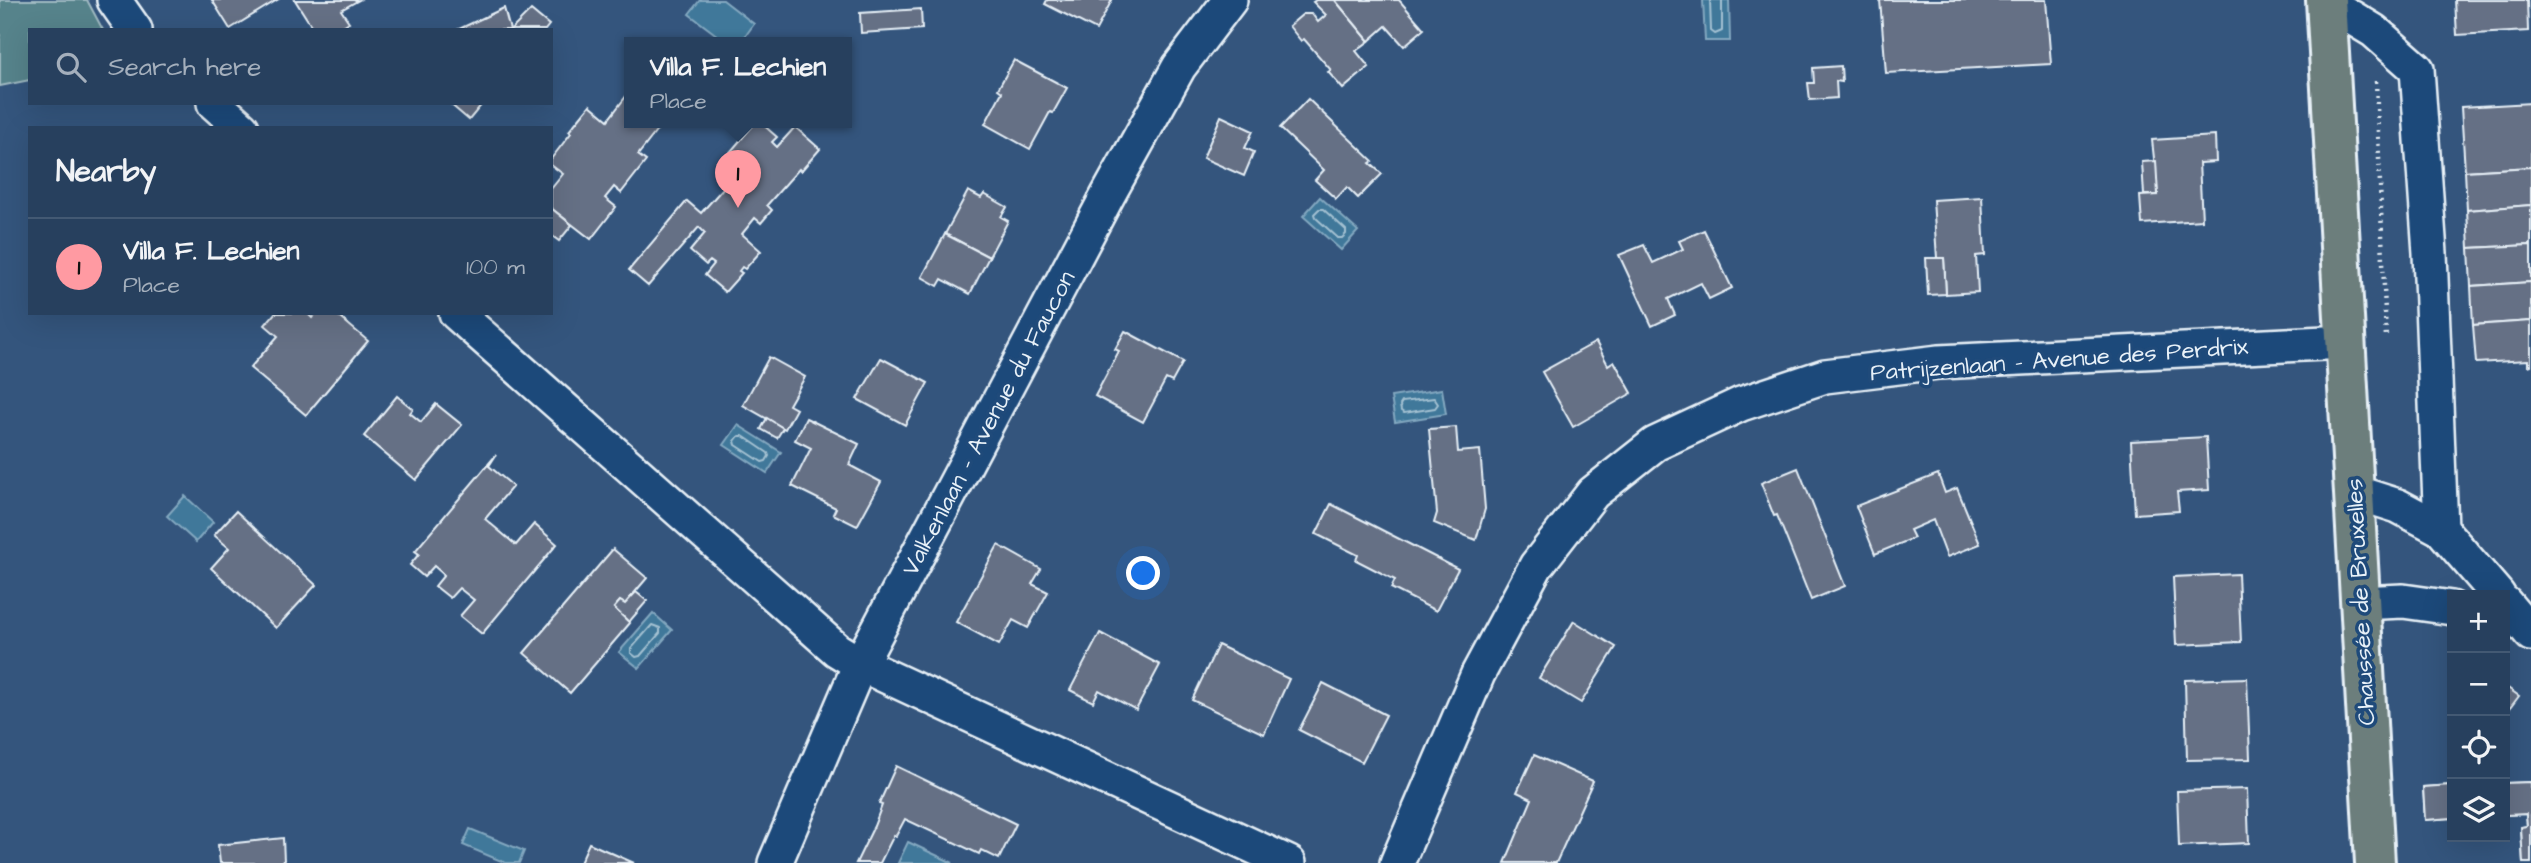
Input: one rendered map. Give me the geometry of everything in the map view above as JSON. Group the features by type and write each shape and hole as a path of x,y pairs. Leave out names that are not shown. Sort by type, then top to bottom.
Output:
{"main road":[{"name":"Chaussée de Bruxelles","path":"2326,1 2375,863"}],"street":[{"path":"114,0 134,28"},
{"name":"Valkenlaan - Avenue du Faucon","path":"775,863 860,664 1179,67 1230,0"},
{"path":"2326,1 2374,31 2417,69 2430,253 2441,529"},
{"path":"216,105 240,126"},
{"path":"458,315 837,650 860,664 1289,863"},
{"name":"Patrijzenlaan - Avenue des Perdrix","path":"1397,863 1478,674 1536,566 1593,493 1655,444 1741,404 1825,376 1939,362 2346,342"},
{"path":"2354,492 2398,506 2441,529 2494,590"},
{"path":"2359,603 2403,601 2447,607"},
{"path":"2510,609 2531,633"},
{"path":"2510,626 2531,633"}],"green space":[{"path":"0,0 87,0 102,28 28,28 28,80 0,86"}],"water":[{"path":"700,0 723,0 754,24 745,37 719,37 689,14"},
{"path":"1703,0 1729,0 1730,41 1705,41"},
{"path":"1320,197 1358,231 1341,250 1303,216"},
{"path":"1442,389 1446,414 1395,422 1391,397"},
{"path":"738,425 781,452 767,473 724,445"},
{"path":"185,496 213,522 196,542 167,516"},
{"path":"653,613 672,630 639,668 619,652"},
{"path":"470,829 524,851 519,863 506,863 463,845"},
{"path":"908,842 953,863 898,863"}],"building":[{"path":"212,0 277,0 232,28"},
{"path":"295,0 359,0 341,10 349,22 340,28 313,28"},
{"path":"1047,0 1112,0 1096,30 1045,4"},
{"path":"1335,0 1369,41 1356,51 1369,67 1343,89 1328,72 1331,70 1289,26 1303,14 1312,14 1318,22 1326,15 1313,2"},
{"path":"1335,0 1399,0 1424,29 1404,46 1386,26 1369,41"},
{"path":"1880,0 2046,0 2051,64 1886,73"},
{"path":"2455,0 2527,0 2528,31 2457,35"},
{"path":"504,8 509,28 461,28"},
{"path":"921,9 922,29 861,33 860,13"},
{"path":"531,10 549,25 547,28 513,28"},
{"path":"1014,60 1067,88 1030,149 985,124 1002,92 998,89"},
{"path":"1841,66 1842,82 1836,81 1837,98 1810,100 1808,83 1814,83 1813,68"},
{"path":"624,99 624,128 659,128 638,155 646,161 621,193 614,187 605,198 616,207 591,239 553,210 553,186 563,174 553,166 553,156 590,105 608,120"},
{"path":"1308,99 1373,161 1370,163 1382,174 1358,198 1347,187 1336,199 1315,180 1324,170 1280,128"},
{"path":"2531,103 2531,167 2465,171 2461,107"},
{"path":"451,105 481,105 469,120"},
{"path":"1221,116 1253,131 1245,148 1254,152 1244,176 1203,158"},
{"path":"751,128 767,128 777,137 772,142 777,147 796,128 820,149 767,205 772,210 761,223 755,218 742,234 761,251 745,269 742,267 739,271 742,273 725,292 705,275 714,264 710,261 706,265 690,251 705,233 699,227 648,286 629,270 687,201 701,213 740,169 726,157"},
{"path":"2215,136 2216,162 2199,163 2202,220 2142,224 2140,196 2158,195 2152,140"},
{"path":"2156,161 2158,195 2144,195 2142,162"},
{"path":"2531,167 2531,205 2467,210 2465,171"},
{"path":"968,191 981,198 984,194 1007,207 1001,217 1008,221 989,257 945,234"},
{"path":"1982,197 1985,255 1976,256 1978,292 1946,294 1944,258 1937,258 1933,200"},
{"path":"2531,205 2531,245 2469,248 2467,210"},
{"path":"553,210 572,225 559,241 553,236"},
{"path":"1704,230 1732,288 1709,299 1701,283 1668,299 1675,315 1652,326 1619,255 1644,245 1653,263 1683,249 1679,241"},
{"path":"945,234 989,257 970,294 942,279 938,286 922,277"},
{"path":"2531,245 2531,282 2471,286 2469,248"},
{"path":"1926,258 1944,258 1946,294 1928,295"},
{"path":"2531,282 2531,321 2473,325 2471,286"},
{"path":"273,315 309,315 312,318 314,315 337,315 368,341 306,415 250,368 278,336 265,325"},
{"path":"2531,321 2531,365 2528,366 2528,360 2476,363 2473,325"},
{"path":"1125,331 1183,362 1172,382 1166,379 1143,422 1095,396 1119,351 1115,349"},
{"path":"1596,342 1608,365 1614,361 1632,393 1573,427 1542,372"},
{"path":"769,357 805,377 789,405 796,409 785,429 743,405"},
{"path":"881,358 928,383 905,425 857,399"},
{"path":"397,396 413,409 410,413 421,422 436,404 462,425 416,480 364,436"},
{"path":"767,418 783,428 777,438 761,429"},
{"path":"806,418 859,444 849,465 881,482 857,526 833,514 836,508 792,486 811,448 795,440"},
{"path":"1456,427 1458,452 1480,450 1485,509 1476,540 1434,523 1437,513 1429,429"},
{"path":"2206,437 2209,490 2177,492 2179,511 2135,514 2131,441"},
{"path":"496,455 489,466 513,486 485,519 516,545 534,524 557,544 482,634 460,616 474,600 459,588 450,598 435,586 444,575 434,566 424,577 410,565 419,554 415,551"},
{"path":"1798,468 1845,586 1811,600 1777,515 1774,516 1761,483"},
{"path":"1938,474 1945,493 1957,488 1980,544 1947,557 1933,520 1910,530 1914,538 1875,554 1856,506"},
{"path":"1331,504 1458,569 1436,611 1391,588 1395,580 1356,560 1358,555 1316,534"},
{"path":"236,511 316,585 276,628 211,568 229,548 214,535"},
{"path":"998,545 1041,569 1032,584 1048,592 1028,628 1013,620 999,645 956,622"},
{"path":"613,549 647,578 625,604 620,601 614,608 630,623 570,693 524,653"},
{"path":"2238,574 2241,642 2176,645 2173,577"},
{"path":"636,592 647,601 629,622 614,608 620,601 625,604"},
{"path":"1574,621 1616,647 1581,703 1539,678"},
{"path":"1100,633 1160,665 1136,710 1099,690 1093,702 1070,690"},
{"path":"1218,645 1289,679 1264,734 1192,700"},
{"path":"2247,678 2250,759 2187,760 2185,680"},
{"path":"1323,683 1386,715 1362,762 1299,730"},
{"path":"2510,690 2519,696 2510,708"},
{"path":"1534,755 1593,781 1556,863 1505,863 1532,799 1517,792"},
{"path":"896,766 1016,824 999,859 981,850 979,854 905,819 880,863 856,863 874,826 882,805 879,804"},
{"path":"2531,782 2531,863 2523,863 2521,827 2527,826 2526,814 2510,815 2510,783"},
{"path":"2531,782 2531,863 2523,863 2521,827 2527,826 2526,814 2510,815 2510,783"},
{"path":"2447,785 2447,818 2425,820 2423,787"},
{"path":"2447,785 2447,818 2425,820 2423,787"},
{"path":"2247,789 2249,843 2179,846 2177,791"},
{"path":"283,838 284,861 279,863 220,863 218,845"},
{"path":"589,843 634,863 580,863"}],"place":[{"name":"Villa F. Lechien","path":"738,208"}]}
